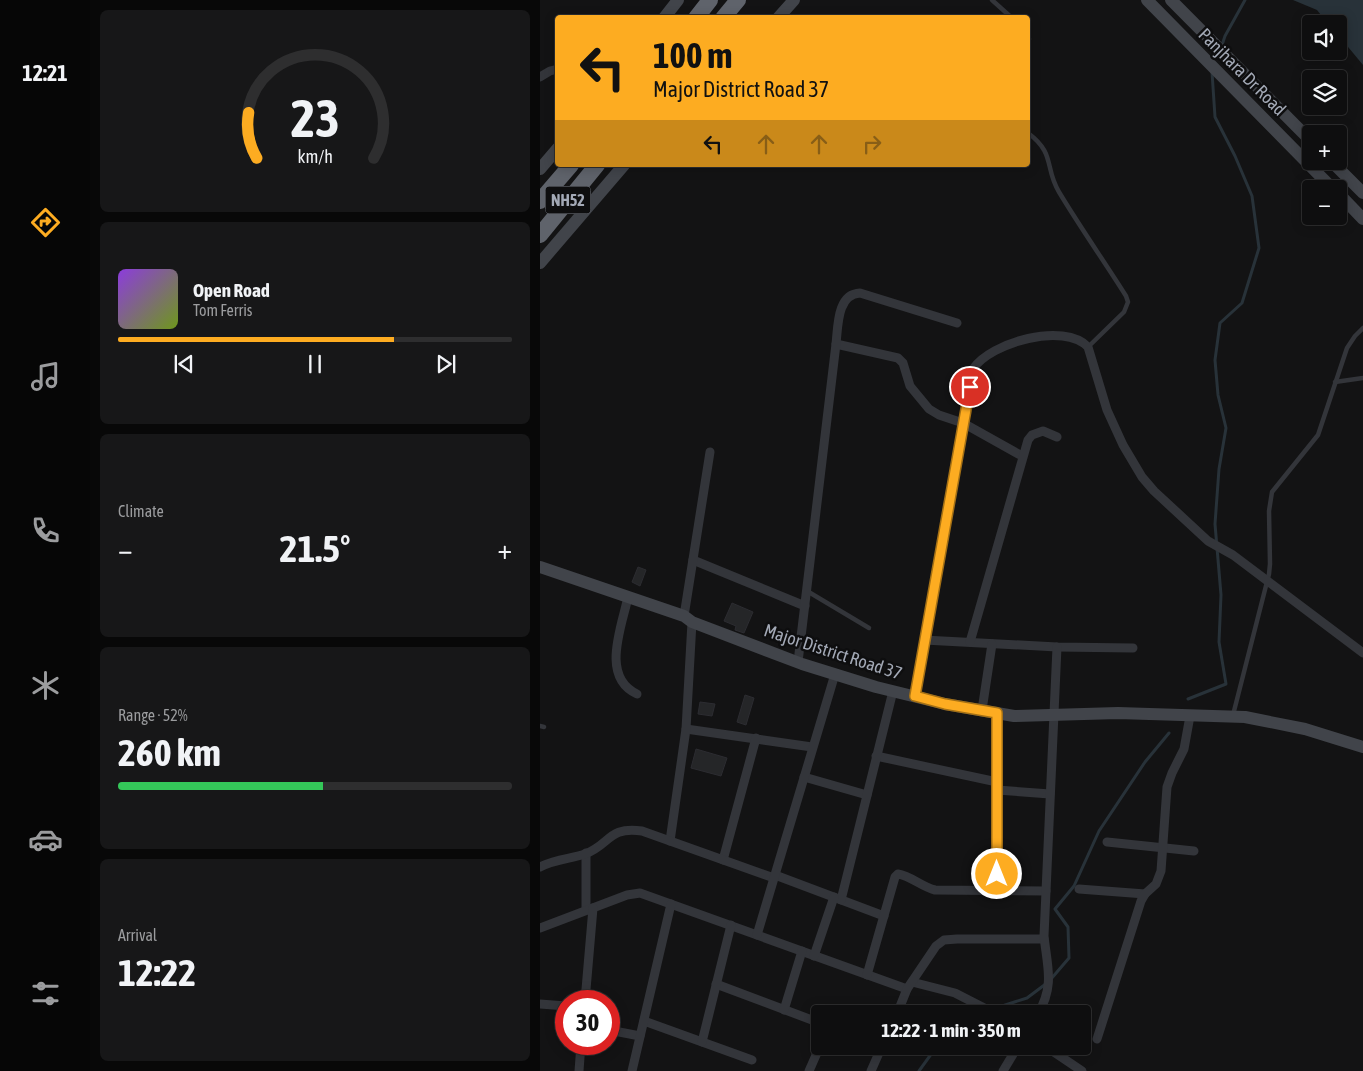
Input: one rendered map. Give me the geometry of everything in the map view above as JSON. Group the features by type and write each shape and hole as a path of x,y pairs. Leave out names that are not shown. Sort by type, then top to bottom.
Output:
{"highway":[{"path":"698,15 710,0"},
{"path":"726,15 738,0"},
{"name":"NH52","path":"540,201 569,167"},
{"name":"NH52","path":"540,235 595,167"}],"main road":[{"path":"666,15 678,0"},
{"path":"732,15 738,0"},
{"path":"781,15 794,0"},
{"name":"Panjhara Dr Road","path":"1147,0 1324,180"},
{"name":"Panjhara Dr Road","path":"1171,0 1302,132"},
{"path":"540,169 555,152"},
{"path":"540,263 622,167"},
{"path":"1340,170 1363,193"},
{"path":"1347,202 1363,219"},
{"name":"Major District Road 37","path":"540,568 628,596 798,662 893,691 945,704 1014,716 1118,713 1245,718 1305,729 1363,747"}],"street":[{"path":"540,77 555,70"},
{"path":"798,662 836,344 841,311 846,298 853,293 860,293 957,323"},
{"path":"915,696 973,369 978,360 1004,346 1019,340 1033,338 1064,336 1082,341 1088,348 1107,410 1123,444 1142,477 1154,491 1202,536 1232,555 1363,653"},
{"path":"836,344 890,354 898,358 903,363 910,386 929,409 939,415 963,423 1022,456"},
{"path":"970,642 1028,440 1032,435 1043,431 1057,437"},
{"path":"670,841 686,729 688,619 694,560 710,452"},
{"path":"694,560 805,606"},
{"path":"628,596 615,657 617,671 624,684 637,694"},
{"path":"924,640 1056,647 1132,648"},
{"path":"982,710 992,644"},
{"path":"1042,1005 1049,985 1049,965 1044,939 1056,647"},
{"path":"758,935 835,674"},
{"path":"814,956 837,898 893,691"},
{"path":"997,713 997,891"},
{"path":"1098,1039 1141,901 1145,894 1156,884 1161,871 1167,787 1184,749 1190,716"},
{"path":"686,729 812,747"},
{"path":"723,860 756,738"},
{"path":"876,756 997,786 1050,794"},
{"path":"804,776 866,795"},
{"path":"540,867 551,861 586,854 595,850 612,835 630,829 642,831 884,916"},
{"path":"1107,842 1194,852"},
{"path":"586,854 590,909 586,990"},
{"path":"867,975 894,877 898,874 932,889 1046,891"},
{"path":"1079,890 1145,894"},
{"path":"540,928 637,893 867,975 910,986 927,984 967,998 980,1005"},
{"path":"632,1071 671,904"},
{"path":"702,1042 730,925"},
{"path":"900,1005 910,986 936,946 944,940 1044,939"},
{"path":"784,1010 802,951"},
{"path":"716,984 811,1020"},
{"path":"540,1004 555,1005"},
{"path":"644,1021 752,1060"},
{"path":"620,1032 640,1036"},
{"path":"579,1071 580,1055"},
{"path":"809,1071 816,1055"},
{"path":"871,1071 878,1055"},
{"path":"1003,1071 1013,1055"},
{"path":"1058,1055 1082,1071"}],"lane":[{"path":"992,0 1009,15"},
{"path":"1030,135 1038,141 1045,151 1058,190 1128,302 1124,312 1088,348"},
{"path":"1232,717 1267,582 1270,564 1269,511 1272,492 1318,434 1347,348 1363,328"},
{"path":"1335,382 1363,378"},
{"path":"806,591 869,628"}],"shaded area":[{"path":"1293,0 1363,0 1363,65 1347,46 1347,15 1321,15 1317,10"}],"building":[{"path":"638,567 646,570 640,586 632,582"},
{"path":"732,603 753,612 744,633 735,630 736,626 724,621"},
{"path":"745,695 754,698 746,725 737,722"},
{"path":"700,702 715,704 712,716 698,714"},
{"path":"696,749 727,758 721,776 691,768"}],"waterway":[{"path":"1222,45 1245,0"},
{"path":"1188,699 1226,684 1219,642 1221,595 1215,524 1219,469 1226,428 1218,395 1215,360 1220,323 1242,303 1259,248 1252,196 1235,156 1215,117 1212,72"},
{"path":"1051,979 1069,958 1068,927 1055,909 1074,886 1099,831 1145,762 1169,733"},
{"path":"1005,1005 1027,998 1047,983"},
{"path":"919,1071 931,1055"}],"route":[{"path":"970,387 915,696 945,704 997,713 997,874"}]}
